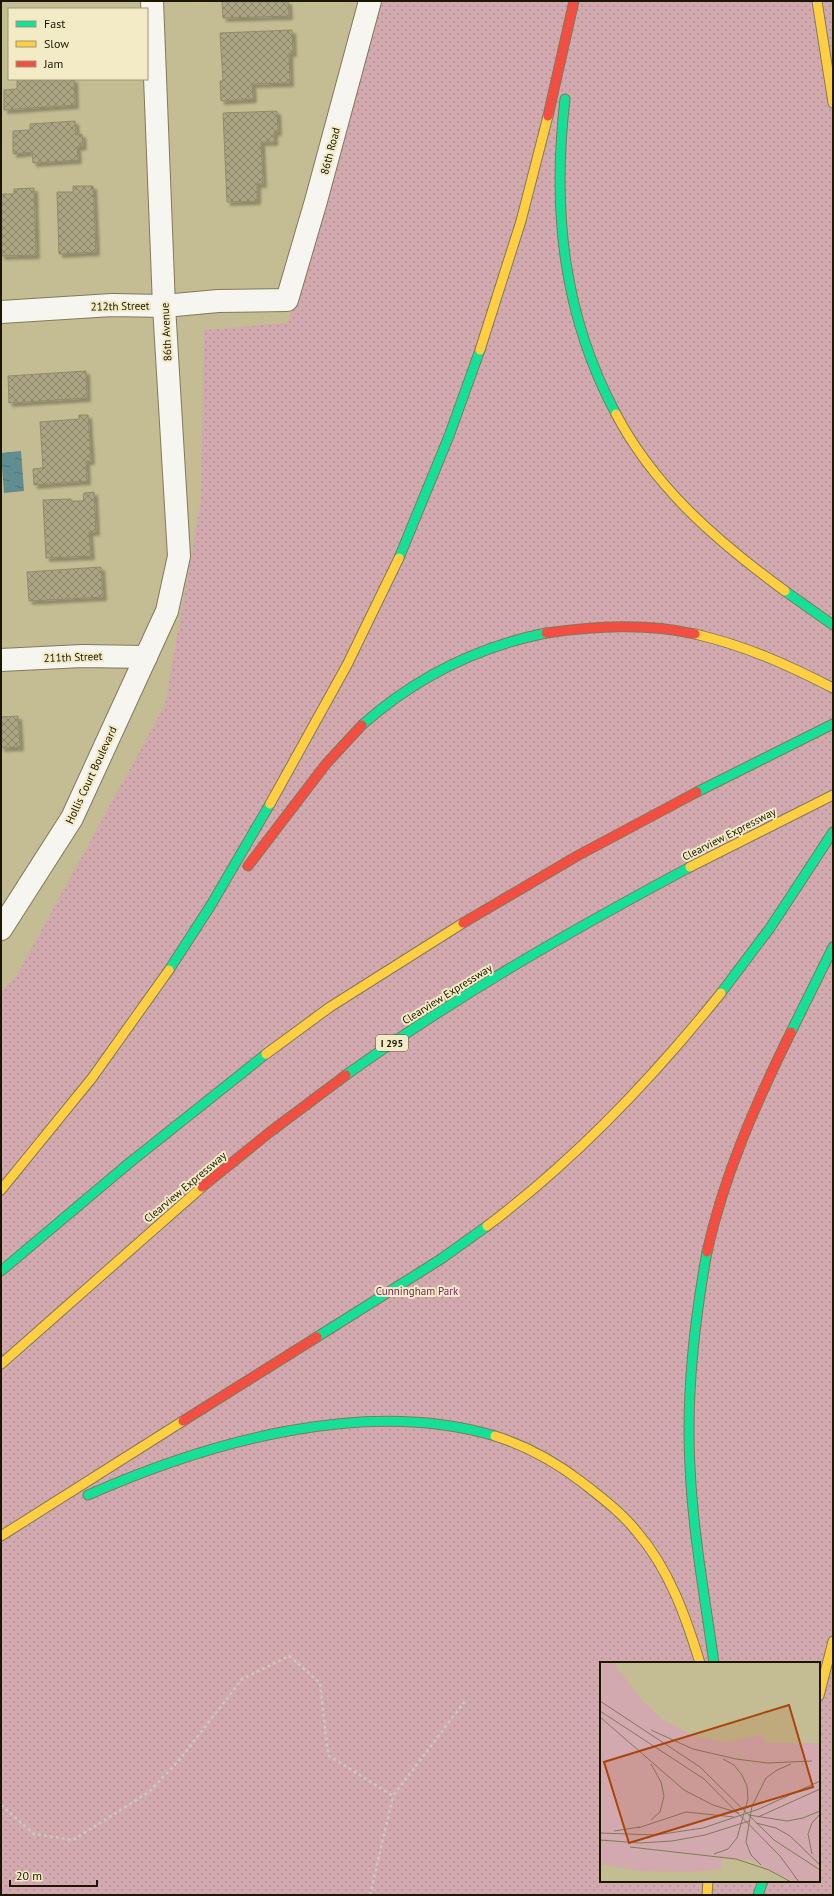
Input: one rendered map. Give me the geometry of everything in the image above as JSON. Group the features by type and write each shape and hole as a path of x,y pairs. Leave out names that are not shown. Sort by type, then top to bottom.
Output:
{"highway":[{"path":"176,959 228,877 315,727 360,641 392,575 424,500 477,360 516,236 538,159 555,90 574,1"},
{"path":"569,67 578,1"},
{"path":"817,1 833,104"},
{"path":"566,88 559,162 559,197 564,264 578,326 602,389 636,448 673,495 724,543 804,605 833,625"},
{"path":"243,872 330,759 378,710 405,689 466,656 522,638 552,631 582,627 640,626 696,634 728,642 766,656 833,688"},
{"path":"1,1271 78,1204 243,1072 328,1009 411,954 509,895 599,844 693,794 833,724"},
{"name":"Clearview Expressway","path":"1,1364 199,1190 282,1122 364,1062 452,1004 554,943 722,851 833,795"},
{"path":"1,1537 440,1259 491,1223 539,1184 622,1105 671,1053 720,997 801,884 833,832"},
{"path":"1,1190 82,1090 176,959 234,884"},
{"path":"714,1662 693,1507 690,1465 691,1376 696,1323 704,1272 725,1188 739,1148 785,1043 833,947"},
{"path":"1,1537 133,1475 172,1460 208,1449 272,1434 327,1426 410,1422 468,1429 518,1444 543,1457 586,1485 626,1519 642,1538 670,1583 691,1634 700,1662"},
{"path":"820,1692 833,1641"},
{"path":"706,1895 708,1882"},
{"path":"758,1895 763,1882"}],"street":[{"name":"86th Avenue","path":"146,657 167,611 179,556 164,306 152,1"},
{"name":"86th Road","path":"287,300 316,201 370,1"},
{"name":"212th Street","path":"1,312 112,305 164,306 218,301 287,300"},
{"name":"211th Street","path":"1,660 82,656 146,657"},
{"name":"Hollis Court Boulevard","path":"1,929 72,818 146,657"}],"path":[{"path":"1,1805 34,1834 73,1840 149,1792 181,1758 242,1679 289,1656 320,1683 328,1755 393,1796"},
{"path":"370,1895 393,1796 465,1701"}],"green space":[{"name":"Cunningham Park","path":"383,1 833,1 833,1895 1,1895 1,992 17,975 165,705 201,500 204,330 288,323"}],"water":[{"path":"21,451 24,491 4,493 1,453"}],"building":[{"path":"222,1 288,1 289,16 223,18"},
{"path":"292,30 293,53 289,53 290,83 252,84 253,99 221,101 220,81 223,81 220,33"},
{"path":"17,80 74,80 75,105 4,110 4,90 17,89"},
{"path":"277,111 278,132 274,132 274,142 261,142 263,184 257,184 257,201 227,202 223,113"},
{"path":"75,121 76,135 82,134 83,146 77,147 78,160 33,163 32,152 13,154 13,131 30,130 30,124"},
{"path":"73,186 93,186 96,252 59,254 57,192 73,192"},
{"path":"34,188 36,255 1,256 1,194 14,194 14,189"},
{"path":"86,371 87,398 9,403 8,376"},
{"path":"79,415 88,415 91,461 86,461 87,481 34,485 33,469 43,468 40,422 79,419"},
{"path":"94,492 96,532 89,532 91,556 46,558 43,500 71,499 71,501 83,501 84,493"},
{"path":"101,567 103,597 29,601 27,572"},
{"path":"18,716 20,747 1,748 1,717"}],"traffic: fast":[{"path":"565,99 561,140 560,181 561,221 566,261 573,300 584,339 598,377 616,414"},
{"path":"399,558 449,436 480,350"},
{"path":"785,591 833,625"},
{"path":"362,725 403,693 448,667 471,656 496,647 520,639 546,633"},
{"path":"697,792 833,724"},
{"path":"169,970 211,905 270,804"},
{"path":"721,993 770,928 833,832"},
{"path":"346,1075 429,1018 515,965 690,867"},
{"path":"791,1032 833,947"},
{"path":"1,1271 128,1164 266,1054"},
{"path":"317,1337 441,1259 487,1226"},
{"path":"707,1252 698,1305 692,1359 689,1440 694,1516 714,1662"},
{"path":"88,1495 184,1458 235,1443 288,1431 341,1424 393,1421 445,1425 495,1436"},
{"path":"758,1895 763,1882"}],"traffic: slow":[{"path":"817,1 833,103"},
{"path":"480,350 521,221 548,116"},
{"path":"616,414 649,466 690,512 736,553 785,591"},
{"path":"270,804 347,665 399,558"},
{"path":"695,634 766,656 833,688"},
{"path":"690,867 833,795"},
{"path":"266,1054 330,1007 463,923"},
{"path":"1,1190 92,1078 169,970"},
{"path":"487,1226 519,1201 582,1146 640,1087 721,993"},
{"path":"1,1364 202,1187"},
{"path":"1,1536 183,1421"},
{"path":"495,1436 530,1450 563,1469 604,1500 631,1525 648,1546 667,1578 689,1628 700,1662"},
{"path":"820,1692 833,1641"},
{"path":"707,1895 708,1882"}],"traffic: jam":[{"path":"548,116 574,1"},
{"path":"546,633 602,627 640,627 658,628 695,634"},
{"path":"248,866 326,764 362,725"},
{"path":"463,923 577,856 697,792"},
{"path":"707,1252 722,1195 742,1140 791,1032"},
{"path":"202,1187 270,1132 346,1075"},
{"path":"183,1421 317,1337"}]}
